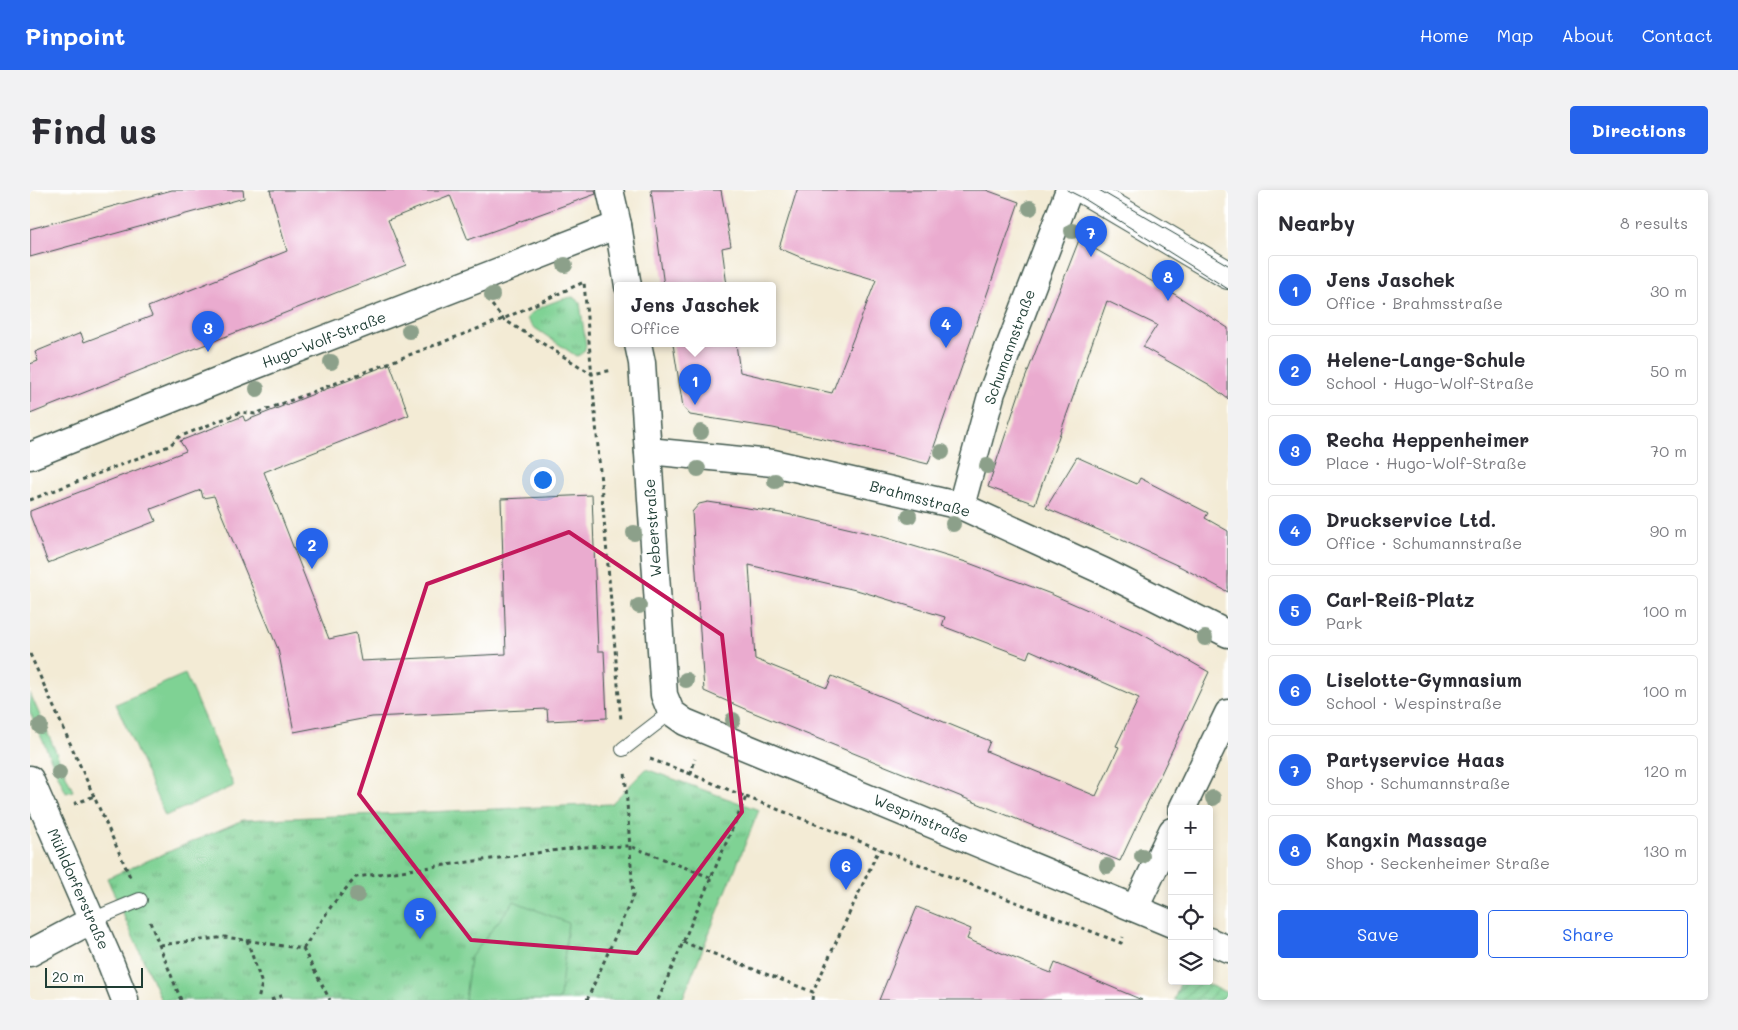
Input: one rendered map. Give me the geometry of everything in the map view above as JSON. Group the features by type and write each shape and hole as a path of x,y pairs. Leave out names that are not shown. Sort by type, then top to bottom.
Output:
{"street":[{"path":"610,190 627,282"},
{"name":"Schumannstraße","path":"961,506 992,392 1069,190"},
{"path":"1084,190 1228,275"},
{"name":"Hugo-Wolf-Straße","path":"30,456 244,370 618,225"},
{"name":"Weberstraße","path":"640,354 664,695 671,712"},
{"name":"Brahmsstraße","path":"648,451 773,463 961,506 1105,572 1228,634"},
{"name":"Wespinstraße","path":"671,712 685,722 1168,922"},
{"path":"1184,805 1228,713"},
{"name":"Mühldorferstraße","path":"30,779 125,1000"},
{"path":"1135,908 1168,839"},
{"path":"30,953 92,920"},
{"path":"1213,942 1228,949"}],"lane":[{"path":"623,749 671,712"},
{"path":"92,920 140,900"}],"path":[{"path":"473,282 503,319 592,374"},
{"path":"30,500 169,446 179,437 241,412 255,414 503,319 584,282 623,749 633,896 587,1000"},
{"path":"592,374 640,354"},
{"path":"30,654 140,900"},
{"path":"690,774 705,730"},
{"path":"623,749 1121,943 1135,908"},
{"path":"658,1000 746,797"},
{"path":"303,948 332,905 356,877 580,847 630,846 712,878"},
{"path":"812,1000 813,992 880,848"},
{"path":"181,1000 160,945 225,937 303,948"},
{"path":"246,940 262,984 258,1000"},
{"path":"683,942 813,992"},
{"path":"303,948 330,1000"},
{"path":"271,1000 284,995"}],"highlighted area":[{"path":"569,532 722,635 742,812 637,953 471,940 359,794 427,584"}],"green space":[{"path":"573,297 580,303 586,346 580,355 576,356 532,326 527,319 529,315 540,308 562,299"},
{"path":"185,674 234,786 165,816 116,704"},
{"path":"30,693 73,791 66,793 30,712"},
{"path":"646,769 759,810 682,1000 161,1000 107,878 243,820 611,804"},
{"path":"514,901 568,923 560,997 558,1000 465,1000 470,958"},
{"path":"1180,985 1209,985 1228,993 1228,1000 1174,1000"}],"building":[{"path":"172,190 243,190 244,198 30,257 30,229"},
{"path":"270,190 595,190 596,194 468,240 450,195 388,220 406,265 30,414 30,364 38,361 35,352 81,333 84,342 152,316 148,307 287,251"},
{"path":"651,190 721,190 731,246 722,248 726,282 663,282"},
{"path":"797,190 986,190 1019,202 928,464 773,428 690,415 683,407 673,347 736,347 740,372 832,393 876,280 800,257 779,248"},
{"path":"1079,240 1176,295 1228,328 1228,399 1210,385 1143,347 1157,325 1107,301 1035,504 988,487 1019,394"},
{"path":"390,364 409,415 264,472 329,639 356,633 361,661 506,654 501,499 592,495 598,651 604,651 607,718 548,721 547,709 372,717 294,732 278,649 214,496 203,498 201,490 151,509 156,521 48,563 30,511 186,451 180,441 243,416 245,421"},
{"path":"1077,457 1137,484 1140,478 1208,513 1205,518 1228,531 1228,592 1181,567 1046,508"},
{"path":"708,502 787,514 877,535 966,562 1051,594 1138,632 1209,672 1120,861 704,691 692,512 699,504","holes":["749,565 860,591 945,617 942,626 1027,658 1030,650 1139,698 1116,746 1119,747 1096,796 986,751 990,741 832,676 827,688 755,659"]},
{"path":"917,907 971,929 967,939 1051,973 1055,963 1142,1000 879,1000"}],"tram line":[{"path":"1067,190 1083,198 1228,289"},
{"path":"1099,190 1228,265"}],"place":[{"name":"Partyservice Haas","path":"1091,257"},
{"name":"Kangxin Massage","path":"1168,301"},
{"name":"Druckservice Ltd.","path":"946,348"},
{"name":"Recha Heppenheimer","path":"208,352"},
{"name":"Jens Jaschek","path":"695,405"},
{"name":"Helene-Lange-Schule","path":"312,569"},
{"name":"Liselotte-Gymnasium","path":"846,890"},
{"name":"Carl-Reiß-Platz","path":"420,939"}]}
